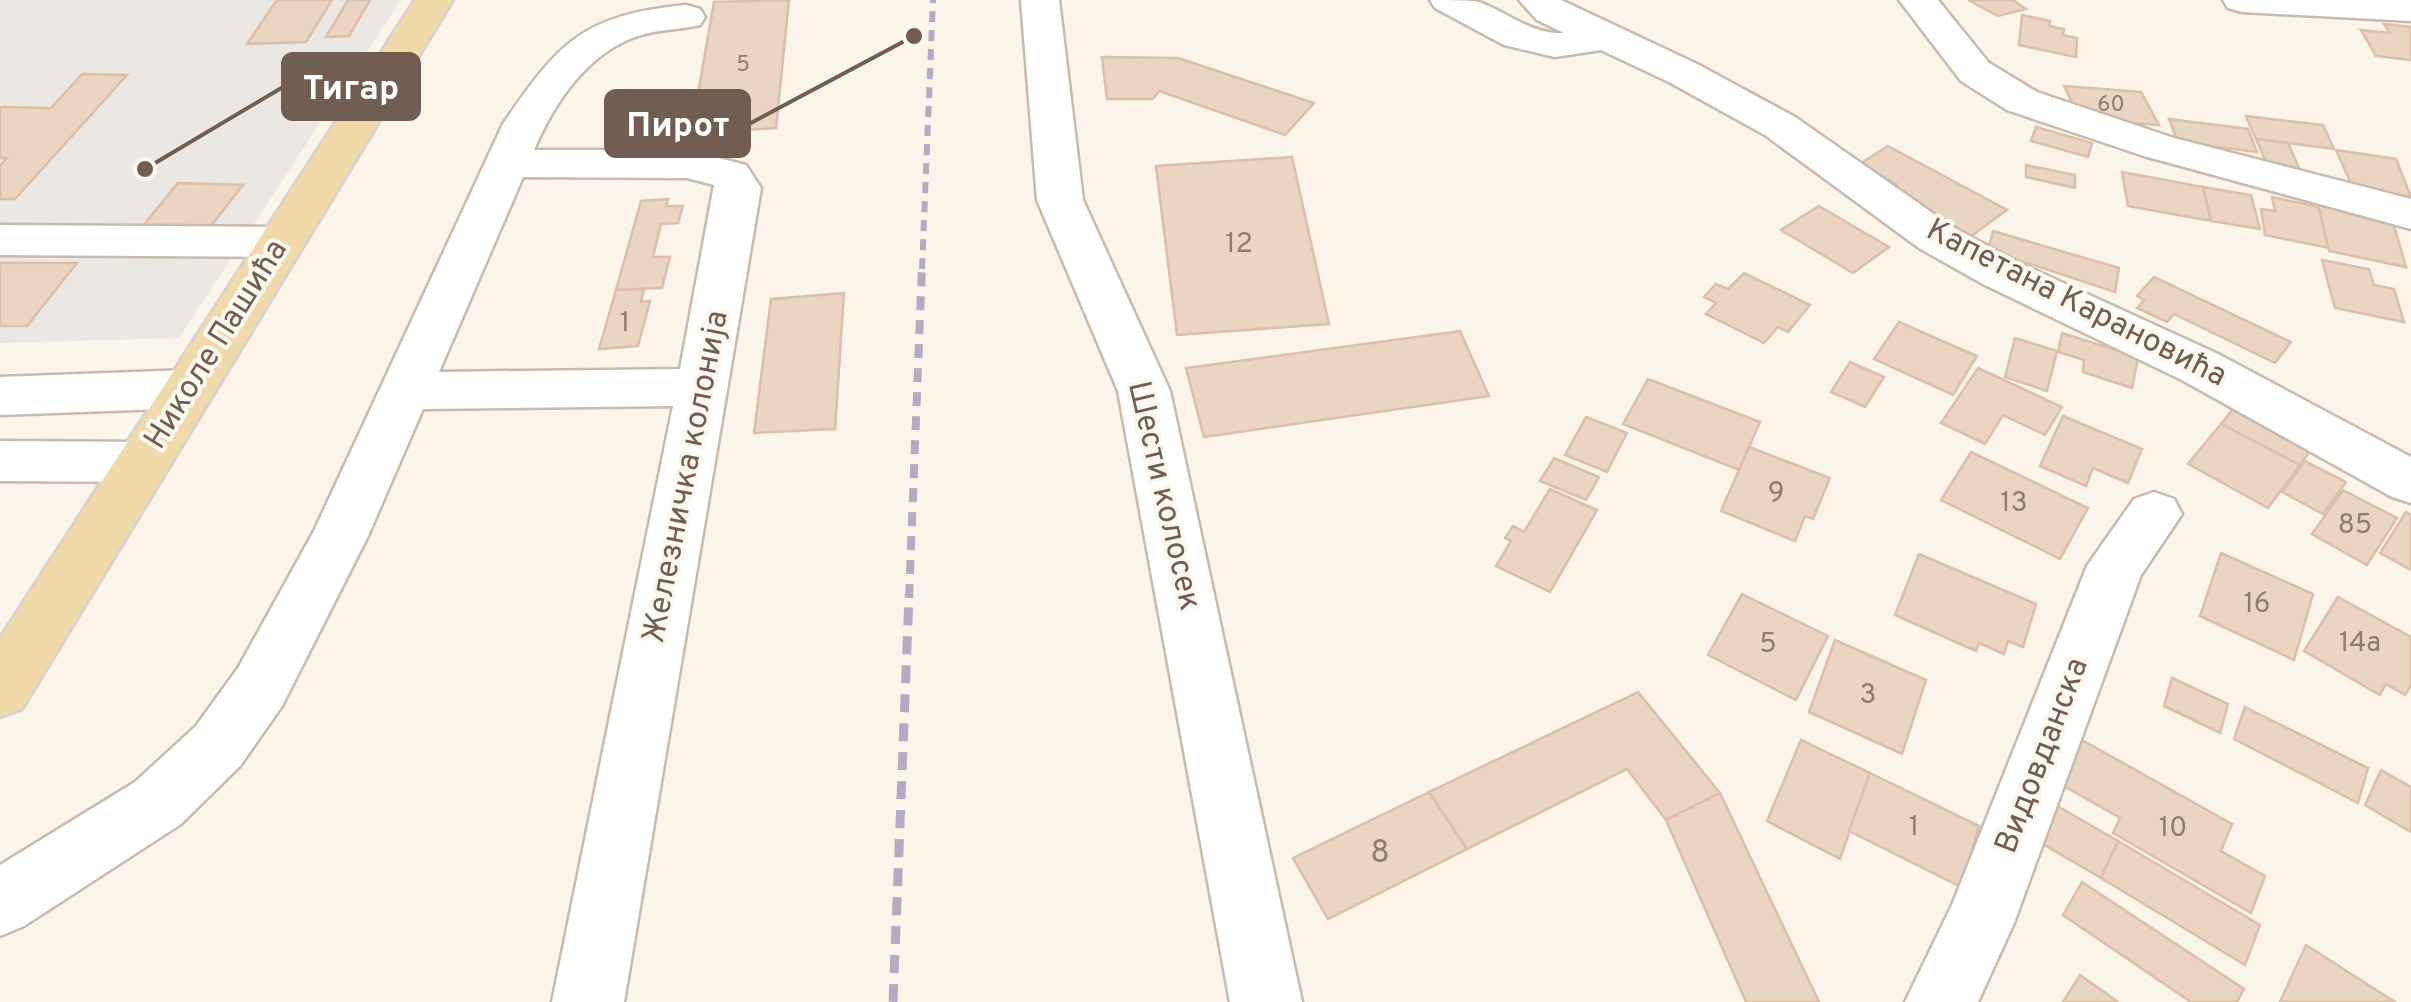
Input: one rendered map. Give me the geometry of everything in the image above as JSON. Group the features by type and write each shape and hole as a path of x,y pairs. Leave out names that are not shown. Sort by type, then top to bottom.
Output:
{"main road":[{"name":"Николе Пашића","path":"0,690 434,0"}],"street":[{"name":"Шести колосек","path":"1040,0 1060,200 1144,391 1266,1002"},
{"path":"1449,0 1510,36 1550,46 1602,38"},
{"name":"Капетана Карановића","path":"1538,0 1551,12 1683,74 1780,126 1935,237 2200,367 2411,482"},
{"path":"1918,0 1975,72 2022,101 2159,148 2411,214"},
{"path":"2242,0 2411,10"},
{"path":"0,903 158,803 218,746 260,688 332,553 524,124 559,70 579,50 647,19 686,17"},
{"name":"Железничка колонија","path":"507,163 688,164 730,175 739,188 588,1002"},
{"path":"0,240 282,242"},
{"path":"405,391 704,387"},
{"path":"0,396 189,389"},
{"path":"0,461 143,462"},
{"name":"Видовданска","path":"1941,1002 1980,923 2116,566 2154,514"}],"shaded area":[{"path":"0,0 401,0 179,338 0,343"}],"building":[{"path":"277,0 332,0 306,42 247,44"},
{"path":"348,0 370,0 349,36 326,37"},
{"path":"789,0 776,128 691,134 714,2"},
{"path":"1968,0 2013,0 2026,9 1998,16"},
{"path":"2022,15 2050,21 2049,26 2064,29 2063,35 2077,38 2076,57 2019,45"},
{"path":"2384,24 2411,27 2411,60 2376,56 2361,30 2390,33"},
{"path":"1102,57 1178,58 1314,103 1285,135 1159,91 1153,99 1107,99"},
{"path":"82,74 127,75 15,199 0,199 0,166 7,158 0,158 0,107 51,108"},
{"path":"2064,86 2141,92 2159,125 2080,119"},
{"path":"2246,116 2323,125 2334,149 2256,139"},
{"path":"2169,119 2248,129 2257,152 2178,142"},
{"path":"2036,127 2092,143 2088,157 2031,141"},
{"path":"2256,139 2288,143 2299,168 2267,164"},
{"path":"1888,146 2007,210 1970,237 1917,207 1889,188 1896,184 1860,164"},
{"path":"2336,150 2396,159 2411,197 2353,188"},
{"path":"1292,157 1329,324 1177,335 1156,166"},
{"path":"2026,165 2075,175 2075,188 2026,177"},
{"path":"2122,172 2203,187 2211,221 2128,206"},
{"path":"178,183 243,185 208,230 141,228"},
{"path":"2203,187 2251,195 2260,229 2211,221"},
{"path":"2272,197 2319,207 2329,248 2265,235 2261,209 2275,211"},
{"path":"668,199 666,206 683,206 678,223 661,224 653,257 670,257 662,288 616,290 641,201"},
{"path":"2318,204 2392,219 2406,267 2329,251"},
{"path":"1819,206 1889,247 1853,273 1781,230"},
{"path":"1993,231 2119,268 2115,292 1988,250"},
{"path":"2322,260 2369,269 2374,285 2394,289 2404,322 2335,308"},
{"path":"0,263 77,263 27,326 0,326"},
{"path":"1744,273 1810,305 1788,332 1778,327 1764,343 1706,314 1716,303 1704,297 1716,284 1728,289"},
{"path":"2154,277 2291,342 2275,363 2174,314 2167,322 2137,308 2144,300 2137,296"},
{"path":"644,289 641,302 650,301 638,346 599,349 616,290"},
{"path":"844,293 835,429 754,433 771,299"},
{"path":"1899,322 1977,356 1953,395 1874,359"},
{"path":"1460,331 1489,396 1204,437 1186,368"},
{"path":"2062,333 2138,357 2132,388 2083,372 2084,360 2058,352"},
{"path":"2015,338 2057,351 2047,391 2005,377"},
{"path":"1850,362 1884,377 1865,407 1831,392"},
{"path":"1978,368 2062,407 2045,435 2003,415 1985,444 1941,423"},
{"path":"1648,379 1760,422 1739,470 1623,424"},
{"path":"2237,404 2311,450 2300,465 2221,424"},
{"path":"2063,416 2142,449 2128,483 2093,468 2086,486 2040,466"},
{"path":"1586,417 1627,433 1607,472 1565,455"},
{"path":"2221,424 2300,465 2268,508 2188,464"},
{"path":"1749,447 1830,478 1813,519 1805,516 1795,541 1721,511"},
{"path":"1971,452 2088,508 2060,559 1941,500"},
{"path":"1554,458 1599,477 1586,500 1540,481"},
{"path":"2305,461 2346,482 2323,514 2282,492"},
{"path":"1550,489 1597,510 1550,592 1496,566 1511,541 1505,538 1513,526 1524,532"},
{"path":"2343,490 2397,518 2367,565 2312,534"},
{"path":"2406,512 2411,515 2411,570 2380,553"},
{"path":"2221,553 2313,594 2294,660 2200,616"},
{"path":"1919,554 2036,604 2023,647 2008,641 2004,654 1979,643 1976,651 1895,615"},
{"path":"1742,594 1828,636 1796,700 1708,655"},
{"path":"2338,597 2411,637 2411,685 2405,695 2386,684 2380,695 2304,651"},
{"path":"1835,640 1926,680 1902,754 1809,712"},
{"path":"2172,678 2228,704 2220,733 2164,706"},
{"path":"1638,692 1720,793 1666,820 1627,769 1467,849 1429,792"},
{"path":"2245,707 2368,768 2358,803 2234,739"},
{"path":"1801,740 1870,773 1840,859 1767,821"},
{"path":"2082,740 2232,824 2221,851 2265,876 2251,913 2113,833 2120,818 2062,785"},
{"path":"2381,770 2411,787 2411,832 2365,805"},
{"path":"1870,773 1979,826 1961,887 1849,831"},
{"path":"1429,792 1467,849 1328,919 1293,858"},
{"path":"1720,793 1819,1002 1746,1002 1666,820"},
{"path":"2047,800 2118,841 2101,878 2029,836"},
{"path":"2118,841 2260,925 2245,965 2101,878"},
{"path":"2082,882 2244,989 2237,1002 2191,1002 2063,915"},
{"path":"2306,945 2395,1002 2280,1002"},
{"path":"2080,975 2118,1002 2063,1002"}],"railway":[{"path":"922,269 933,0"},
{"path":"909,598 922,266"},
{"path":"893,1002 909,595"}],"place":[{"name":"Пирот","path":"914,36"},
{"name":"Тигар","path":"145,169"}]}
